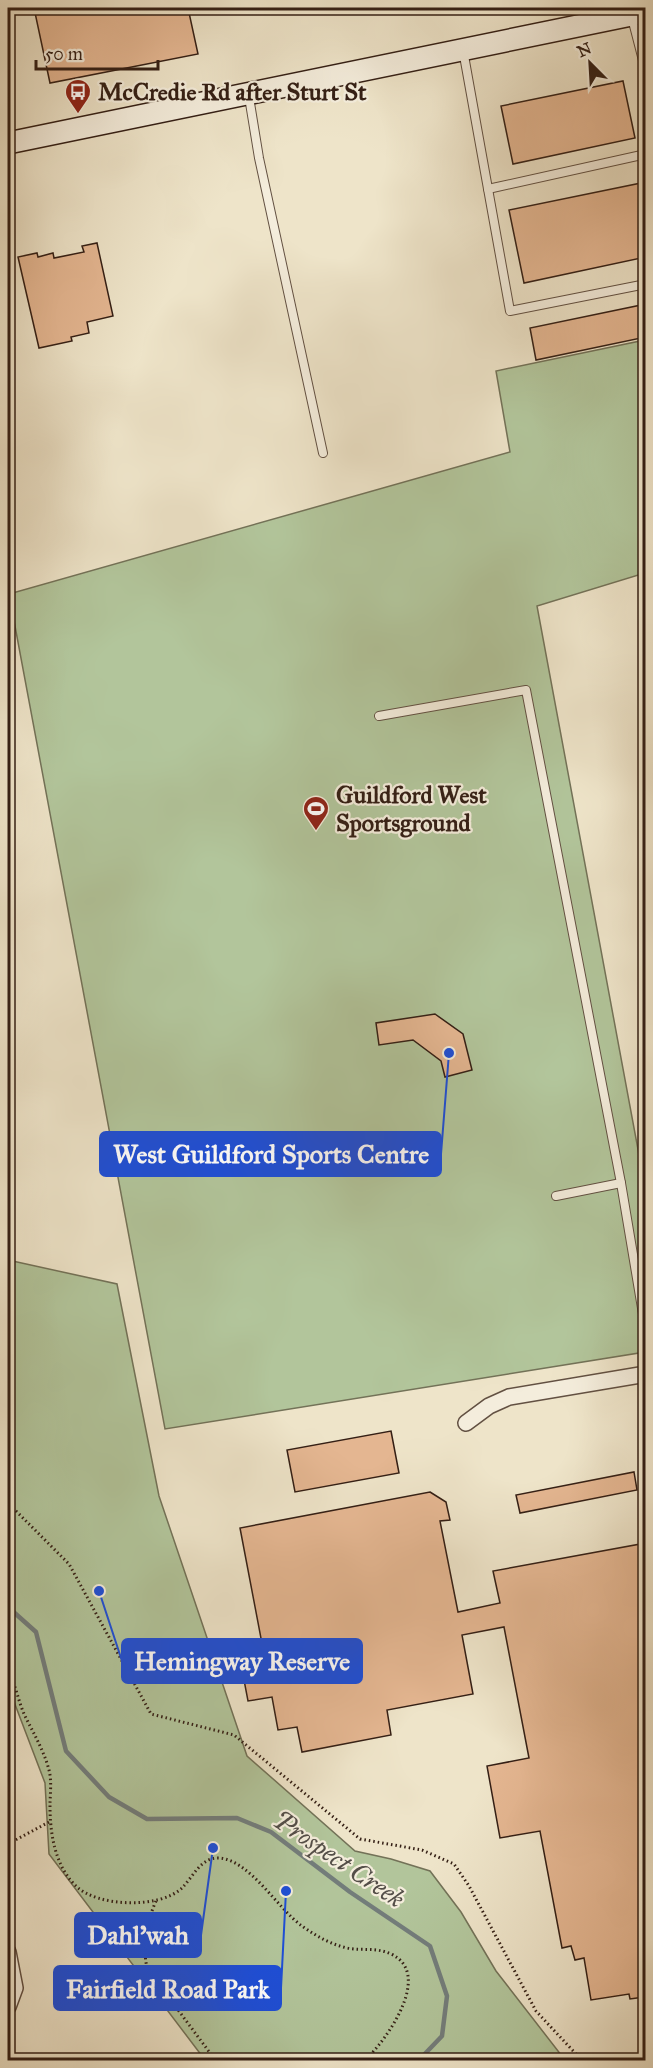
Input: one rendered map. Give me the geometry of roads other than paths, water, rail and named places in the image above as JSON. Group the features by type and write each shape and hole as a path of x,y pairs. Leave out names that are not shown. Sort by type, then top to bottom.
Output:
{"street":[{"path":"8,143 638,13"},
{"path":"466,1423 489,1406 509,1397 645,1374"},
{"path":"8,1952 15,1988 8,2007"}],"lane":[{"path":"638,13 645,72"},
{"path":"463,48 510,311 645,284"},
{"path":"248,93 259,158 323,453"},
{"path":"488,189 645,154"},
{"path":"379,716 526,690 621,1183 645,1332"},
{"path":"556,1196 621,1183"}],"waterway":[{"name":"Prospect Creek","path":"8,1607 36,1632 66,1751 109,1797 147,1819 237,1818 271,1832 350,1892 430,1946 447,1996 442,2036 419,2060"}],"place":[{"name":"McCredie Rd after Sturt St","path":"78,115"},
{"name":"Guildford West Sportsground","path":"316,832"},
{"name":"West Guildford Sports Centre","path":"449,1053"},
{"name":"Hemingway Reserve","path":"99,1591"},
{"name":"Dahl'wah","path":"213,1848"},
{"name":"Fairfield Road Park","path":"286,1891"}]}
